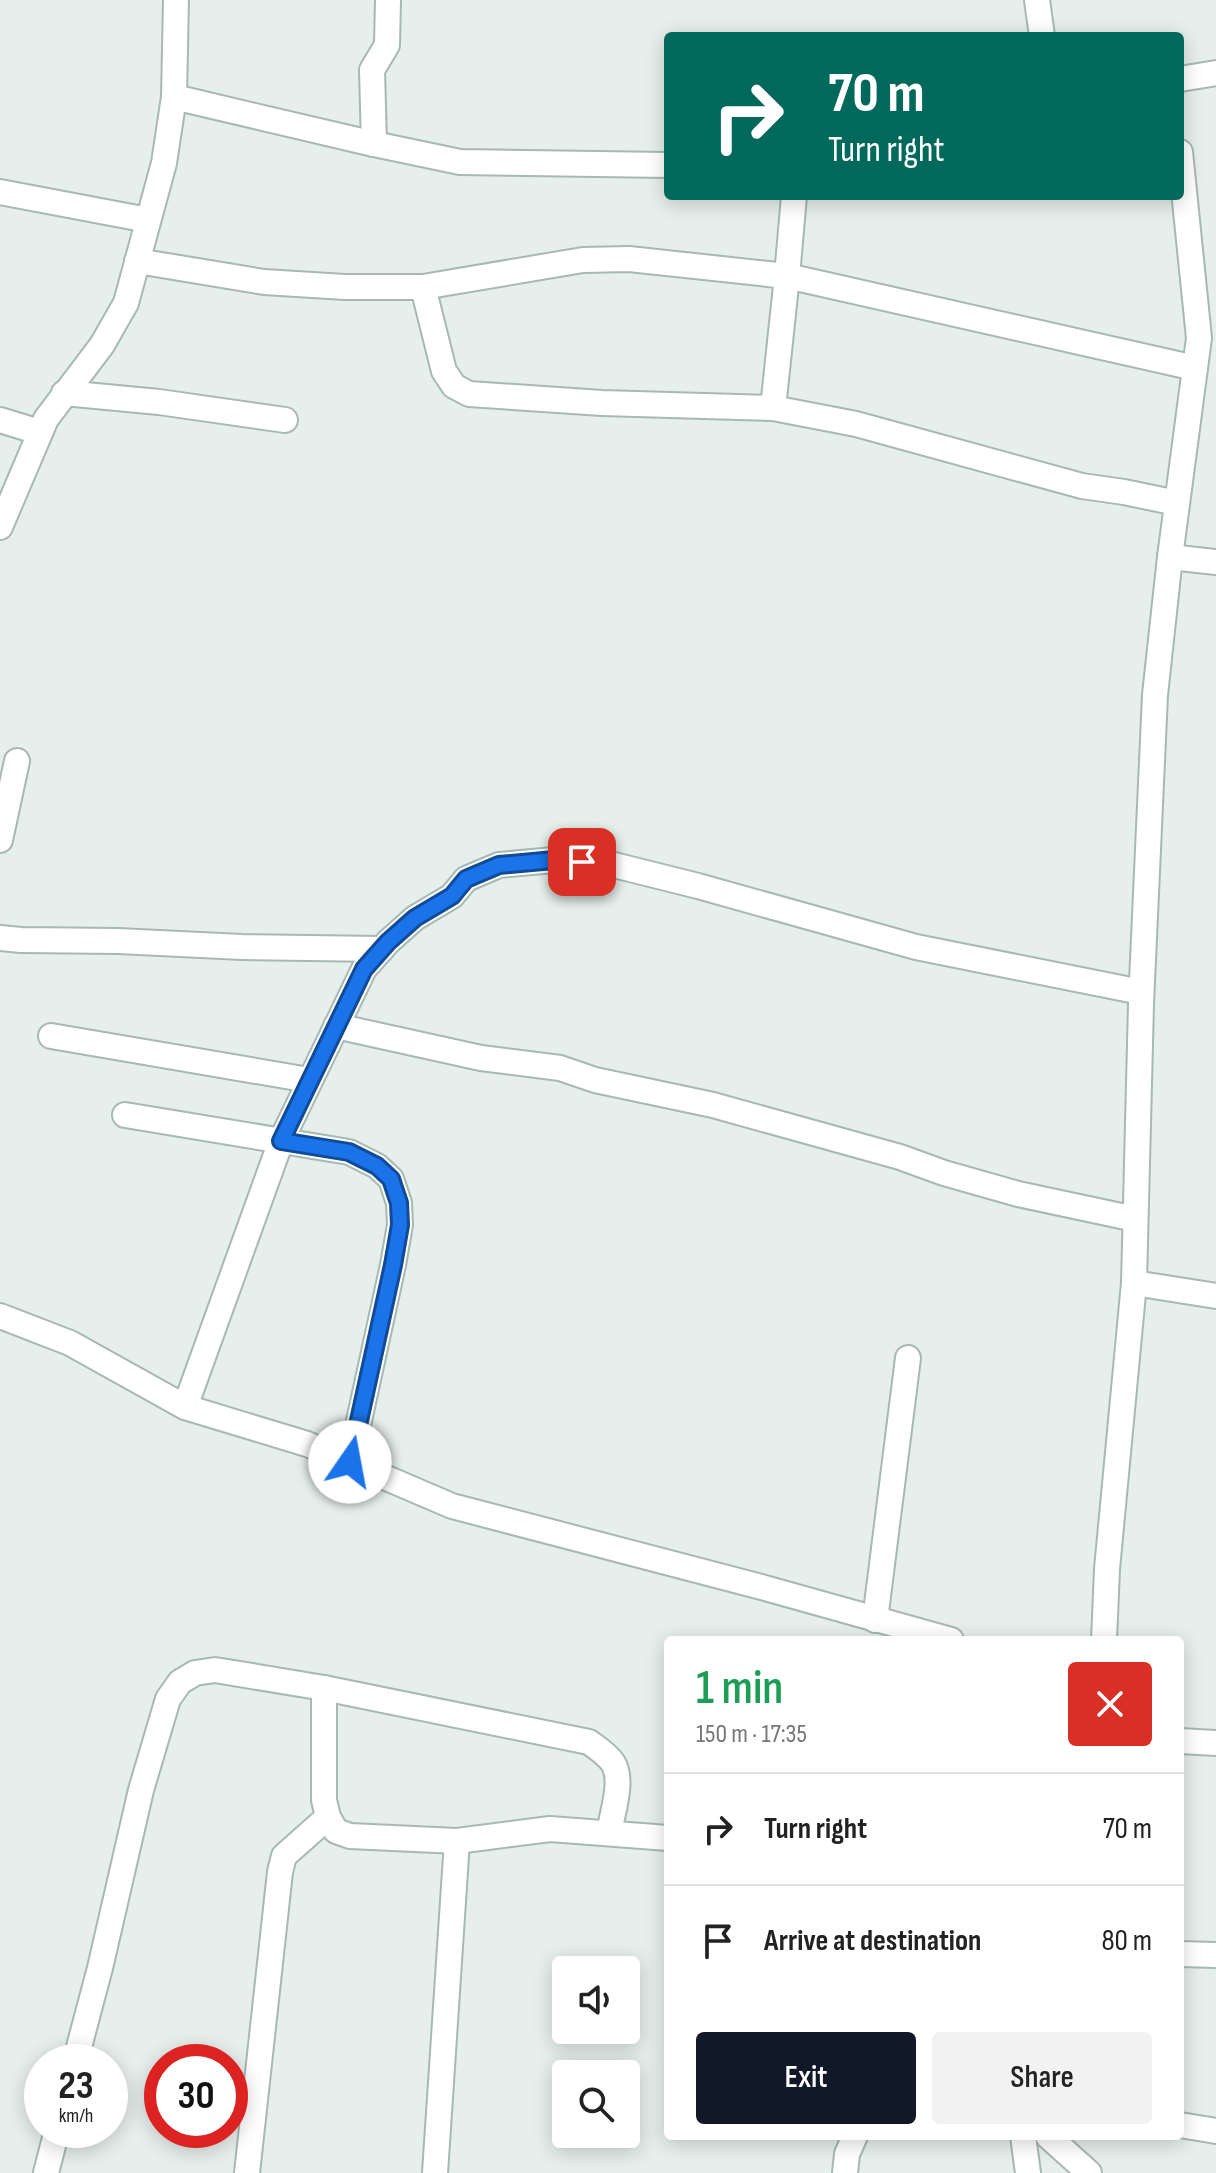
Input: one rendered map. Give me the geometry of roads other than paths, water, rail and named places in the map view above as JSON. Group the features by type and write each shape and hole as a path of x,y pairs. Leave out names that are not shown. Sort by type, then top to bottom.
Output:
{"street":[{"path":"0,527 39,432 64,393 102,345 126,303 164,163 174,97 176,0"},
{"path":"374,144 372,70 387,45 388,0"},
{"path":"1037,0 1041,32"},
{"path":"1184,78 1216,73"},
{"path":"174,97 460,162 664,165"},
{"path":"1104,1636 1107,1569 1134,1283 1141,992 1155,695 1195,368 1208,337 1184,178"},
{"path":"0,192 148,220"},
{"path":"773,408 794,200"},
{"path":"137,261 264,282 345,287 423,287 583,260 629,259 787,276 1195,368"},
{"path":"423,287 444,371 454,386 469,394 602,403 773,408 856,424 1082,486 1177,503"},
{"path":"64,393 285,420"},
{"path":"0,420 39,432"},
{"path":"1170,557 1216,562"},
{"path":"0,840 17,761"},
{"path":"185,1407 281,1141 364,969 415,918 452,896 466,879 499,865 554,860 610,864 916,947 1141,992"},
{"path":"0,938 382,949"},
{"path":"336,1026 481,1058 560,1068 595,1080 713,1105 900,1157 1018,1194 1135,1219"},
{"path":"51,1036 309,1080"},
{"path":"125,1115 349,1152 377,1166 391,1179 399,1203 400,1225 350,1462"},
{"path":"1134,1283 1216,1296"},
{"path":"0,1316 70,1343 185,1407 307,1444 452,1506 936,1636"},
{"path":"875,1620 908,1358"},
{"path":"80,2044 141,1790 168,1699 180,1682 195,1673 215,1670 324,1688 589,1742 615,1765 617,1786 609,1833"},
{"path":"324,1688 324,1800 328,1817 336,1831 350,1836 457,1841 550,1829 664,1838"},
{"path":"1184,1741 1216,1743"},
{"path":"247,2173 280,1872 284,1856 328,1817"},
{"path":"435,2173 457,1841"},
{"path":"1184,1954 1216,1955"},
{"path":"1184,2126 1216,2131"},
{"path":"845,2173 847,2154 853,2140"},
{"path":"1024,2140 1028,2173"},
{"path":"1052,2140 1089,2173"},
{"path":"46,2173 52,2148"}]}
